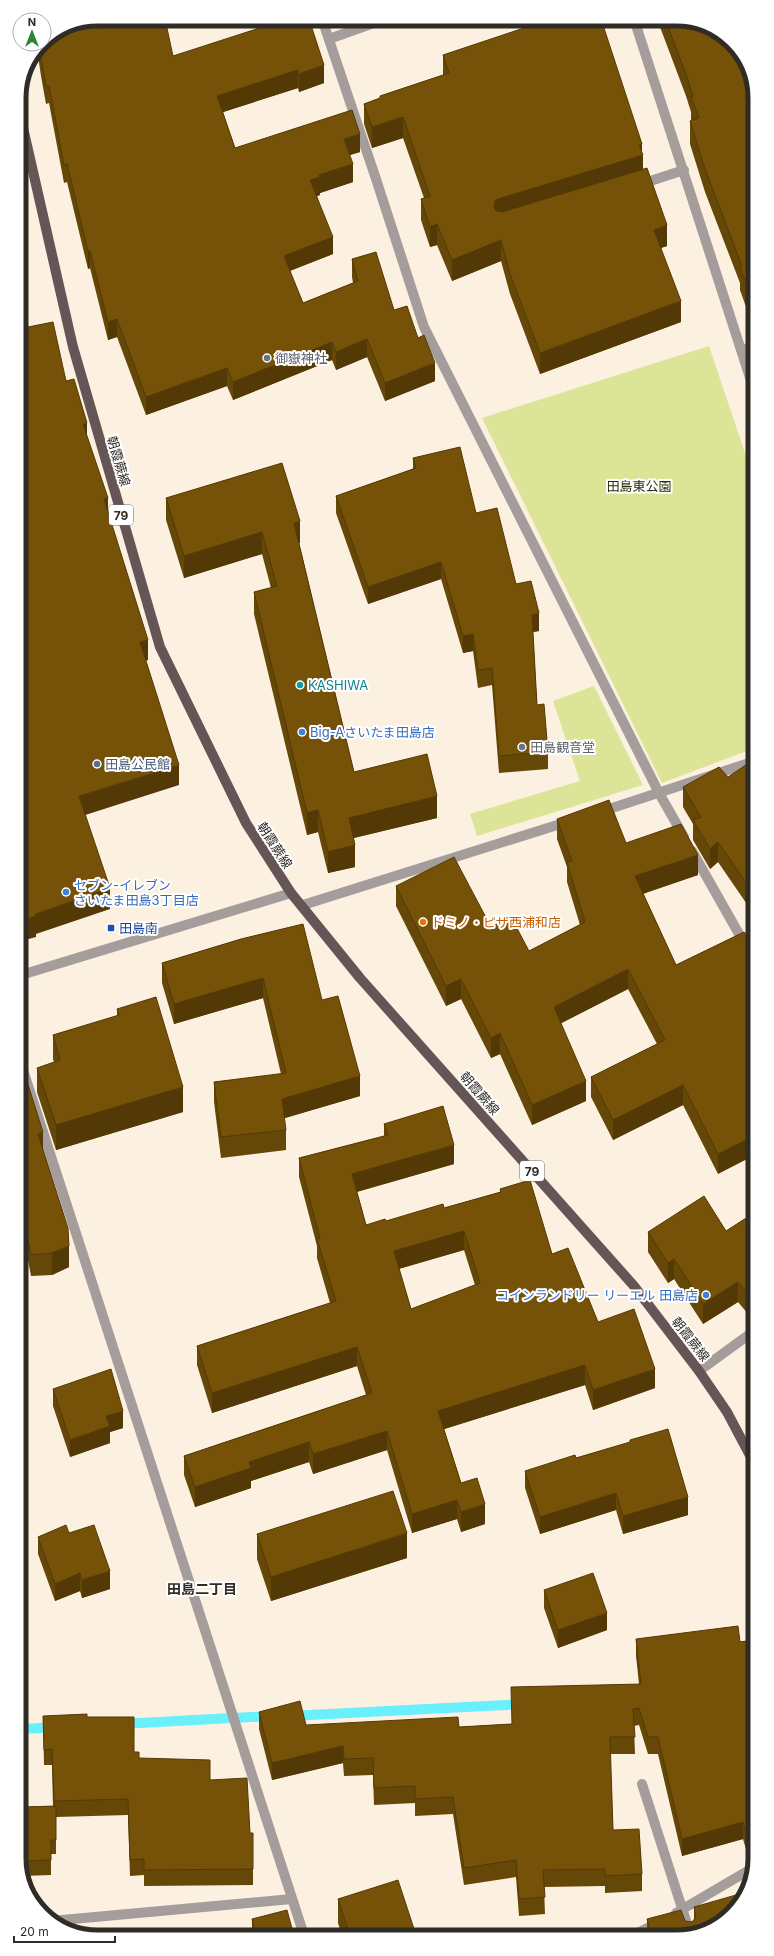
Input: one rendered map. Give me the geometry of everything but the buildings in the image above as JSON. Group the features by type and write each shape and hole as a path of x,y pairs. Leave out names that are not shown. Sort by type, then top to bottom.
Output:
{"main road":[{"name":"朝霞蕨線","path":"26,141 73,347 160,647 246,823 291,893 360,978 634,1286 699,1371 727,1412 748,1452"}],"street":[{"path":"324,26 424,327 659,793 739,934 748,947"},
{"path":"329,39 365,26"},
{"path":"636,26 748,372"},
{"path":"626,188 684,170"},
{"path":"741,350 748,348"},
{"path":"302,905 587,816 748,763"},
{"path":"26,973 291,893"},
{"path":"26,1079 302,1930"},
{"path":"699,1371 748,1335"},
{"path":"642,1784 688,1929"},
{"path":"644,1930 682,1910 746,1872"},
{"path":"62,1920 292,1899"}],"green space":[{"name":"田島東公園","path":"709,346 748,462 748,751 662,783 482,418"},
{"path":"594,686 643,785 477,836 470,814 580,781 553,701"}],"waterway":[{"path":"290,1716 524,1704"},
{"path":"120,1724 272,1716"},
{"path":"26,1729 57,1727"}],"place":[{"name":"御嶽神社","path":"267,358"},
{"name":"KASHIWA","path":"300,685"},
{"name":"Big-Aさいたま田島店","path":"302,732"},
{"name":"田島観音堂","path":"522,747"},
{"name":"田島公民館","path":"97,764"},
{"name":"セブン-イレブン さいたま田島3丁目店","path":"66,892"},
{"name":"ドミノ・ピザ西浦和店","path":"423,922"},
{"name":"田島南","path":"111,928"},
{"name":"コインランドリー リーエル 田島店","path":"706,1295"}],"district":[{"name":"田島二丁目","path":"202,1588"}]}
